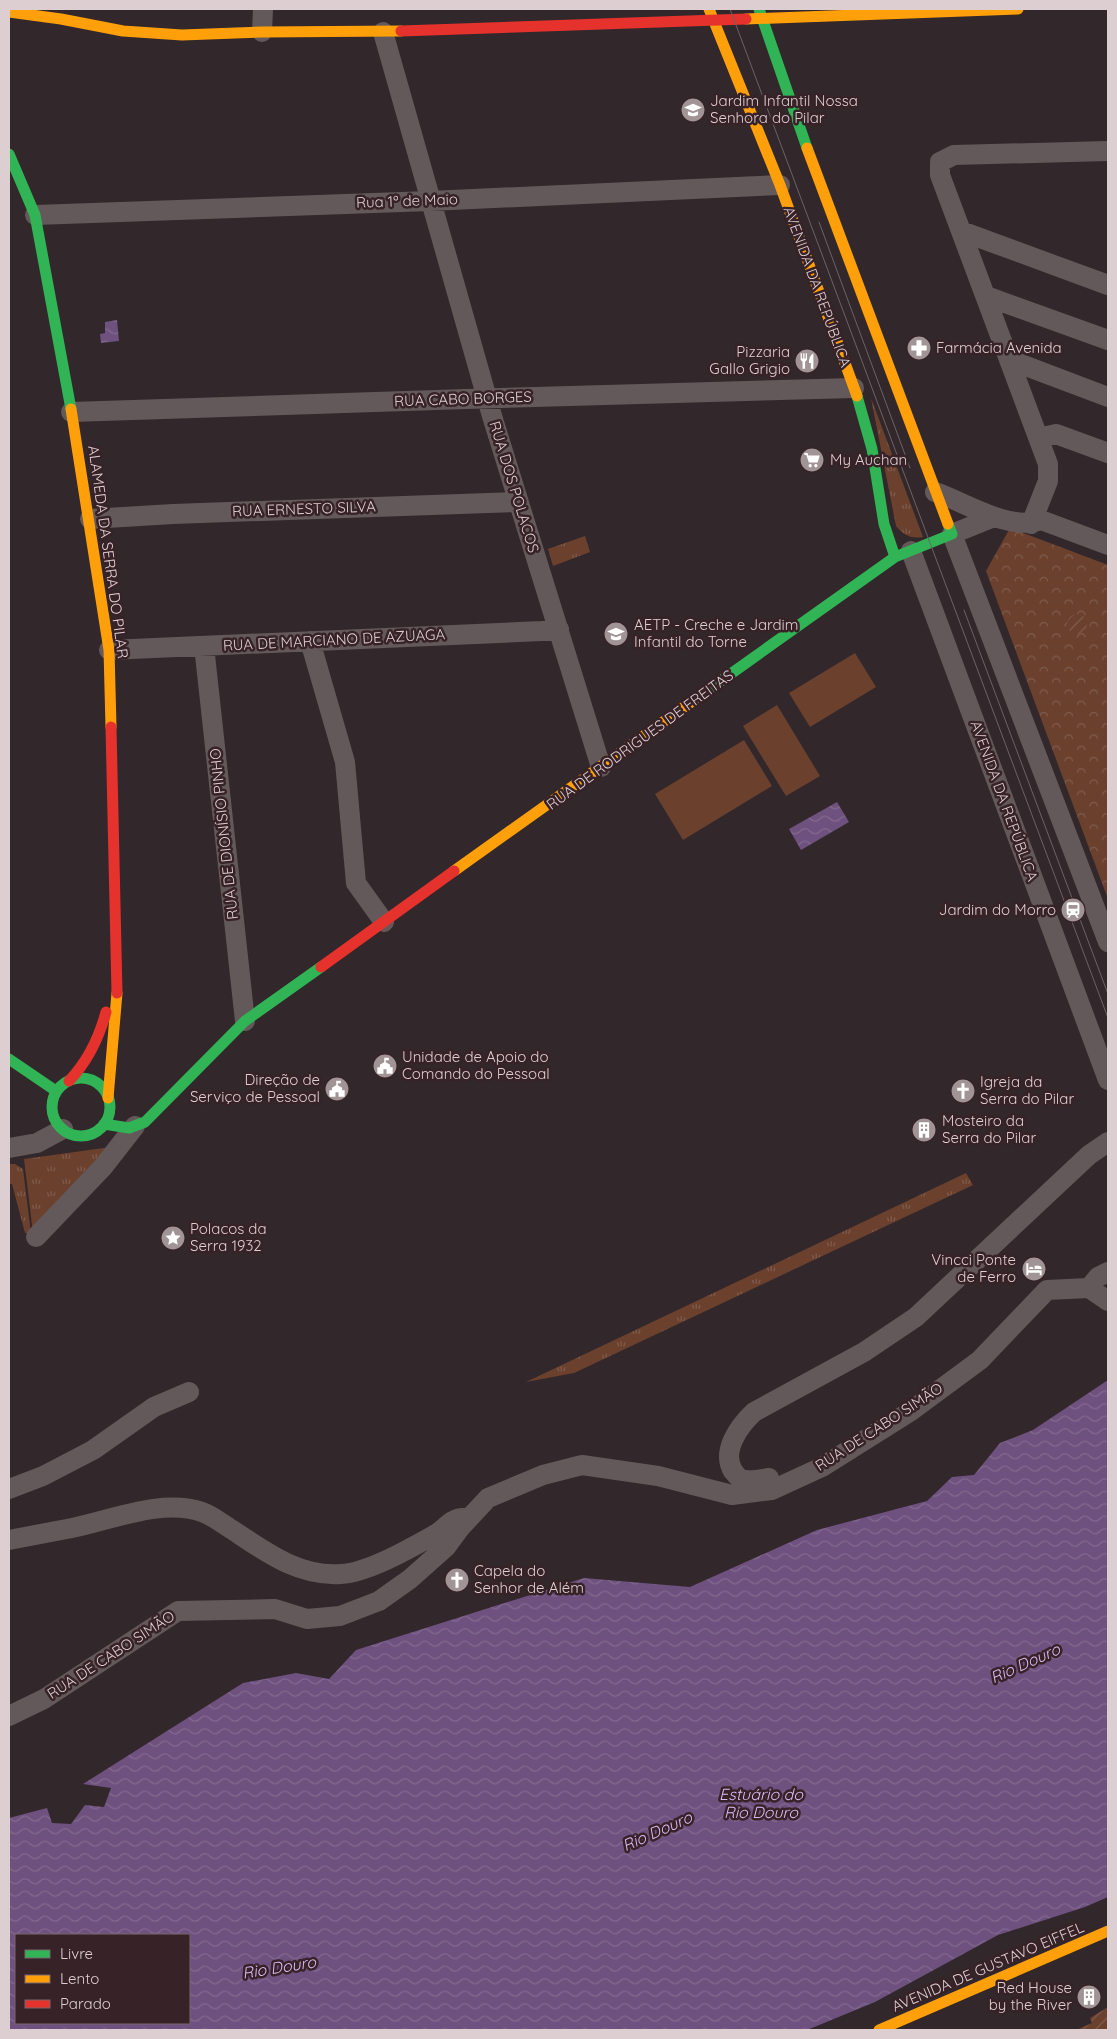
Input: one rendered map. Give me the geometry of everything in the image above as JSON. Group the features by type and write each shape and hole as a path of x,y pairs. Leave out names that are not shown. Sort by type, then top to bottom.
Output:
{"main road":[{"path":"9,12 62,14 124,31 152,34 383,32 711,14 1018,9"},
{"path":"760,13 823,194 952,534 903,554"},
{"name":"AVENIDA DA REPÚBLICA","path":"711,14 859,388 860,403 872,449 884,524 903,554"},
{"name":"ALAMEDA DA SERRA DO PILAR","path":"9,154 34,215 72,412 109,650 118,964 117,1010 108,1098"},
{"path":"881,388 896,388"},
{"name":"RUA DE RODRIGUES DE FREITAS","path":"135,1126 145,1122 245,1021 869,574 903,554"},
{"name":"ALAMEDA DA SERRA DO PILAR","path":"69,1081 81,1068 93,1049 104,1020 118,964"},
{"path":"9,1059 56,1091"},
{"path":"78,1078 97,1082 104,1089 108,1098 108,1116 104,1124 89,1135 80,1136 63,1129 53,1116 53,1099 56,1091 69,1081 78,1078"},
{"path":"104,1124 118,1128 135,1126"},
{"name":"AVENIDA DE GUSTAVO EIFFEL","path":"879,2030 1108,1931"}],"street":[{"path":"262,32 263,9"},
{"name":"RUA DOS POLACOS","path":"383,32 487,398 601,767"},
{"path":"1031,524 1048,481 1048,464 940,175 940,162 954,155 1108,151"},
{"name":"Rua 1º de Maio","path":"34,215 430,201 780,185"},
{"path":"961,231 1108,285"},
{"path":"986,296 1108,340"},
{"path":"1010,360 1108,397"},
{"name":"RUA CABO BORGES","path":"72,412 859,388"},
{"path":"1039,438 1056,434 1108,452"},
{"path":"935,492 994,517 1031,524 1042,520 1108,545"},
{"name":"RUA ERNESTO SILVA","path":"90,519 173,514 518,502"},
{"path":"994,517 952,534 1108,942"},
{"name":"AVENIDA DA REPÚBLICA","path":"903,554 1108,1080"},
{"name":"RUA DE MARCIANO DE AZUAGA","path":"109,650 559,629"},
{"path":"310,640 345,762 356,883 384,922"},
{"name":"RUA DE DIONÍSIO PINHO","path":"204,646 245,1021"},
{"name":"RUA DE RODRIGUES DE FREITAS","path":"36,1237 103,1167 135,1126"},
{"path":"9,1148 37,1143 63,1129"},
{"path":"796,1478 776,1477 745,1480 736,1476 729,1464 730,1448 741,1424 754,1412 864,1352 916,1317 1089,1154 1108,1142"},
{"path":"1108,1272 1098,1277 1089,1288 1108,1302"},
{"name":"RUA DE CABO SIMÃO","path":"9,1716 44,1699 178,1611 275,1609 307,1619 340,1616 379,1601 410,1579 446,1547 488,1498 543,1475 582,1465 658,1476 732,1495 772,1490 822,1467 910,1411 980,1360 1047,1290 1089,1288"},
{"path":"9,1489 43,1476 93,1450 154,1407 189,1392"},
{"path":"9,1540 73,1528 144,1510 178,1508 203,1512 284,1563 313,1574 341,1574 359,1571 390,1557 436,1534 457,1518 470,1518"}],"green space":[{"path":"871,398 923,537 908,536 896,526"},
{"path":"1010,528 1108,565 1108,899 986,571"},
{"path":"585,536 590,552 553,566 548,549"},
{"path":"1073,614 1081,614 1087,620 1087,628 1081,634 1073,634 1067,628 1067,620"},
{"path":"855,653 876,687 810,727 789,693"},
{"path":"777,705 820,776 786,796 743,726"},
{"path":"744,740 772,786 683,840 655,794"},
{"path":"111,1147 33,1233 24,1159"},
{"path":"9,1164 15,1164 23,1169 31,1233 25,1233 12,1184 9,1184"},
{"path":"966,1173 973,1185 574,1373 526,1382"},
{"path":"1108,2007 1108,2030 1076,2030 1092,2023 1090,2018"}],"water":[{"path":"117,320 119,341 101,343 100,334 105,333 105,322"},
{"path":"837,802 849,822 801,850 789,829"},
{"name":"Estuário do Rio Douro","path":"1108,1380 1108,1897 1085,1907 998,1935 875,2002 807,2030 9,2030 9,1818 47,1808 52,1823 71,1824 85,1805 104,1807 111,1788 83,1784 243,1683 296,1673 329,1679 356,1650 584,1578 690,1587 817,1530 927,1501 952,1477 974,1475 1000,1443 1033,1430"}],"tram line":[{"path":"730,9 1108,1018"},
{"path":"819,222 910,468"},
{"path":"964,610 1108,994"}],"traffic: fast":[{"path":"759,9 807,148"},
{"path":"9,154 35,215 71,409"},
{"path":"857,396 872,449 884,524 895,557"},
{"path":"701,695 895,557 952,534 948,524"},
{"path":"104,1124 129,1128 145,1122 245,1021 321,967"},
{"path":"9,1059 56,1091"},
{"path":"81,1078 92,1080 105,1091 110,1107 108,1118 97,1131 81,1136 70,1134 57,1123 52,1107 54,1096 65,1083 81,1078"}],"traffic: slow":[{"path":"709,9 780,185 857,396"},
{"path":"746,19 1018,9"},
{"path":"9,12 61,19 123,31 182,35 262,32 401,31"},
{"path":"807,148 948,524"},
{"path":"71,409 109,650 111,727"},
{"path":"454,871 701,695"},
{"path":"108,1098 117,993"},
{"path":"879,2030 1108,1931"}],"traffic: jam":[{"path":"401,31 746,19"},
{"path":"111,727 117,993"},
{"path":"321,967 454,871"},
{"path":"69,1081 92,1049 106,1012"}],"place":[{"name":"Jardim Infantil Nossa Senhora do Pilar","path":"693,110"},
{"name":"Farmácia Avenida","path":"919,348"},
{"name":"Pizzaria Gallo Grigio","path":"807,361"},
{"name":"My Auchan","path":"812,460"},
{"name":"AETP - Creche e Jardim Infantil do Torne","path":"616,634"},
{"name":"Jardim do Morro","path":"1073,910"},
{"name":"Unidade de Apoio do Comando do Pessoal","path":"385,1066"},
{"name":"Direção de Serviço de Pessoal","path":"337,1089"},
{"name":"Igreja da Serra do Pilar","path":"963,1091"},
{"name":"Mosteiro da Serra do Pilar","path":"924,1130"},
{"name":"Polacos da Serra 1932","path":"173,1238"},
{"name":"Vincci Ponte de Ferro","path":"1034,1269"},
{"name":"Capela do Senhor de Além","path":"457,1580"},
{"name":"Red House by the River","path":"1089,1997"}],"water label":[{"name":"Rio Douro","path":"1025,1663"},
{"name":"Rio Douro","path":"657,1831"},
{"name":"Rio Douro","path":"279,1967"}]}
